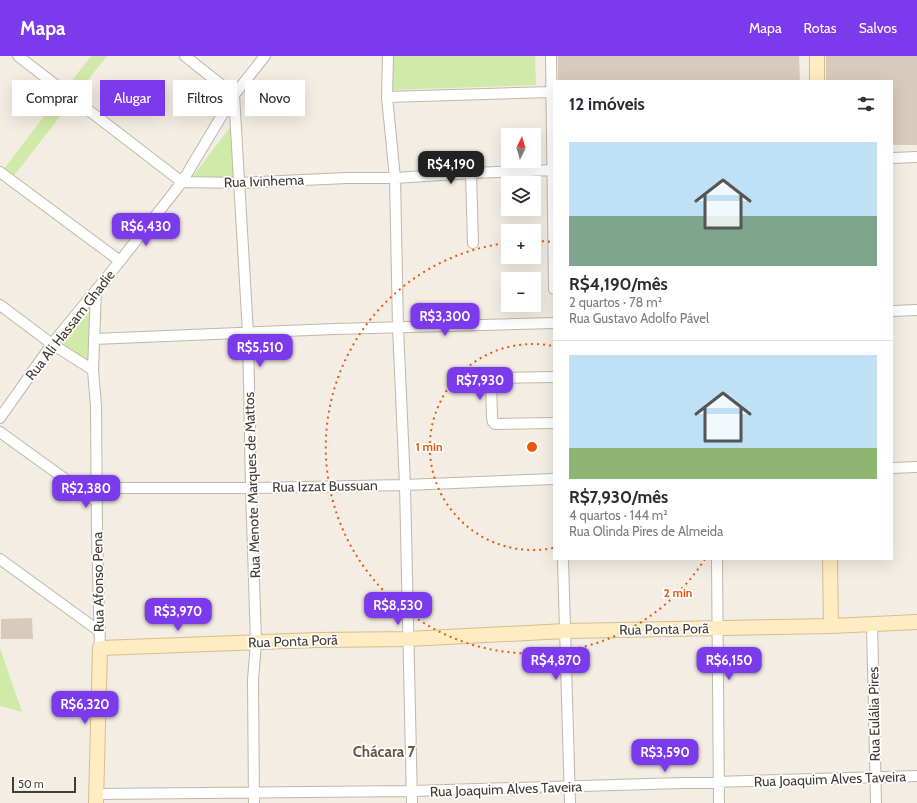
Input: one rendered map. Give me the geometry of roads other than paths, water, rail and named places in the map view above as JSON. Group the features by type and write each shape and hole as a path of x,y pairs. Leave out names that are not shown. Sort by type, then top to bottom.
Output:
{"street":[{"path":"18,56 182,182"},
{"path":"185,56 216,80"},
{"name":"Rua Ali Hassam Ghadie","path":"237,90 266,56"},
{"path":"388,56 387,97 395,178 398,327 405,485 413,791 412,803"},
{"path":"551,56 553,170"},
{"path":"817,56 817,80"},
{"path":"387,97 551,92"},
{"name":"Rua Ali Hassam Ghadie","path":"0,418 52,344 182,182 221,116"},
{"name":"Rua Menote Marques de Mattos","path":"235,116 248,333 256,642 253,680 254,798"},
{"path":"893,158 917,157"},
{"name":"Rua Ivinhema","path":"182,182 239,183 347,178 395,178 553,170"},
{"path":"0,172 120,261"},
{"path":"471,173 473,243"},
{"name":"Rua Afonso Pena","path":"96,290 94,370 96,406 100,648 96,798"},
{"path":"0,305 52,344 94,370"},
{"path":"893,311 917,310"},
{"path":"94,339 398,327 553,323"},
{"path":"553,378 493,378 491,380 492,417 495,424 553,423"},
{"path":"0,432 97,502"},
{"path":"893,468 917,468"},
{"name":"Rua Izzat Bussuan","path":"97,488 251,488 405,485 553,479"},
{"path":"0,559 99,631"},
{"path":"563,560 570,803"},
{"path":"717,560 719,803"},
{"path":"830,560 831,626"},
{"name":"Rua Ponta Porã","path":"100,648 318,640 408,639 566,631 831,626 917,622"},
{"name":"Rua Eulália Pires","path":"872,624 876,803"},
{"name":"Rua Joaquim Alves Taveira","path":"96,798 254,798 413,791 917,776"}],"district":[{"name":"Chácara 7","path":"384,752"}]}
